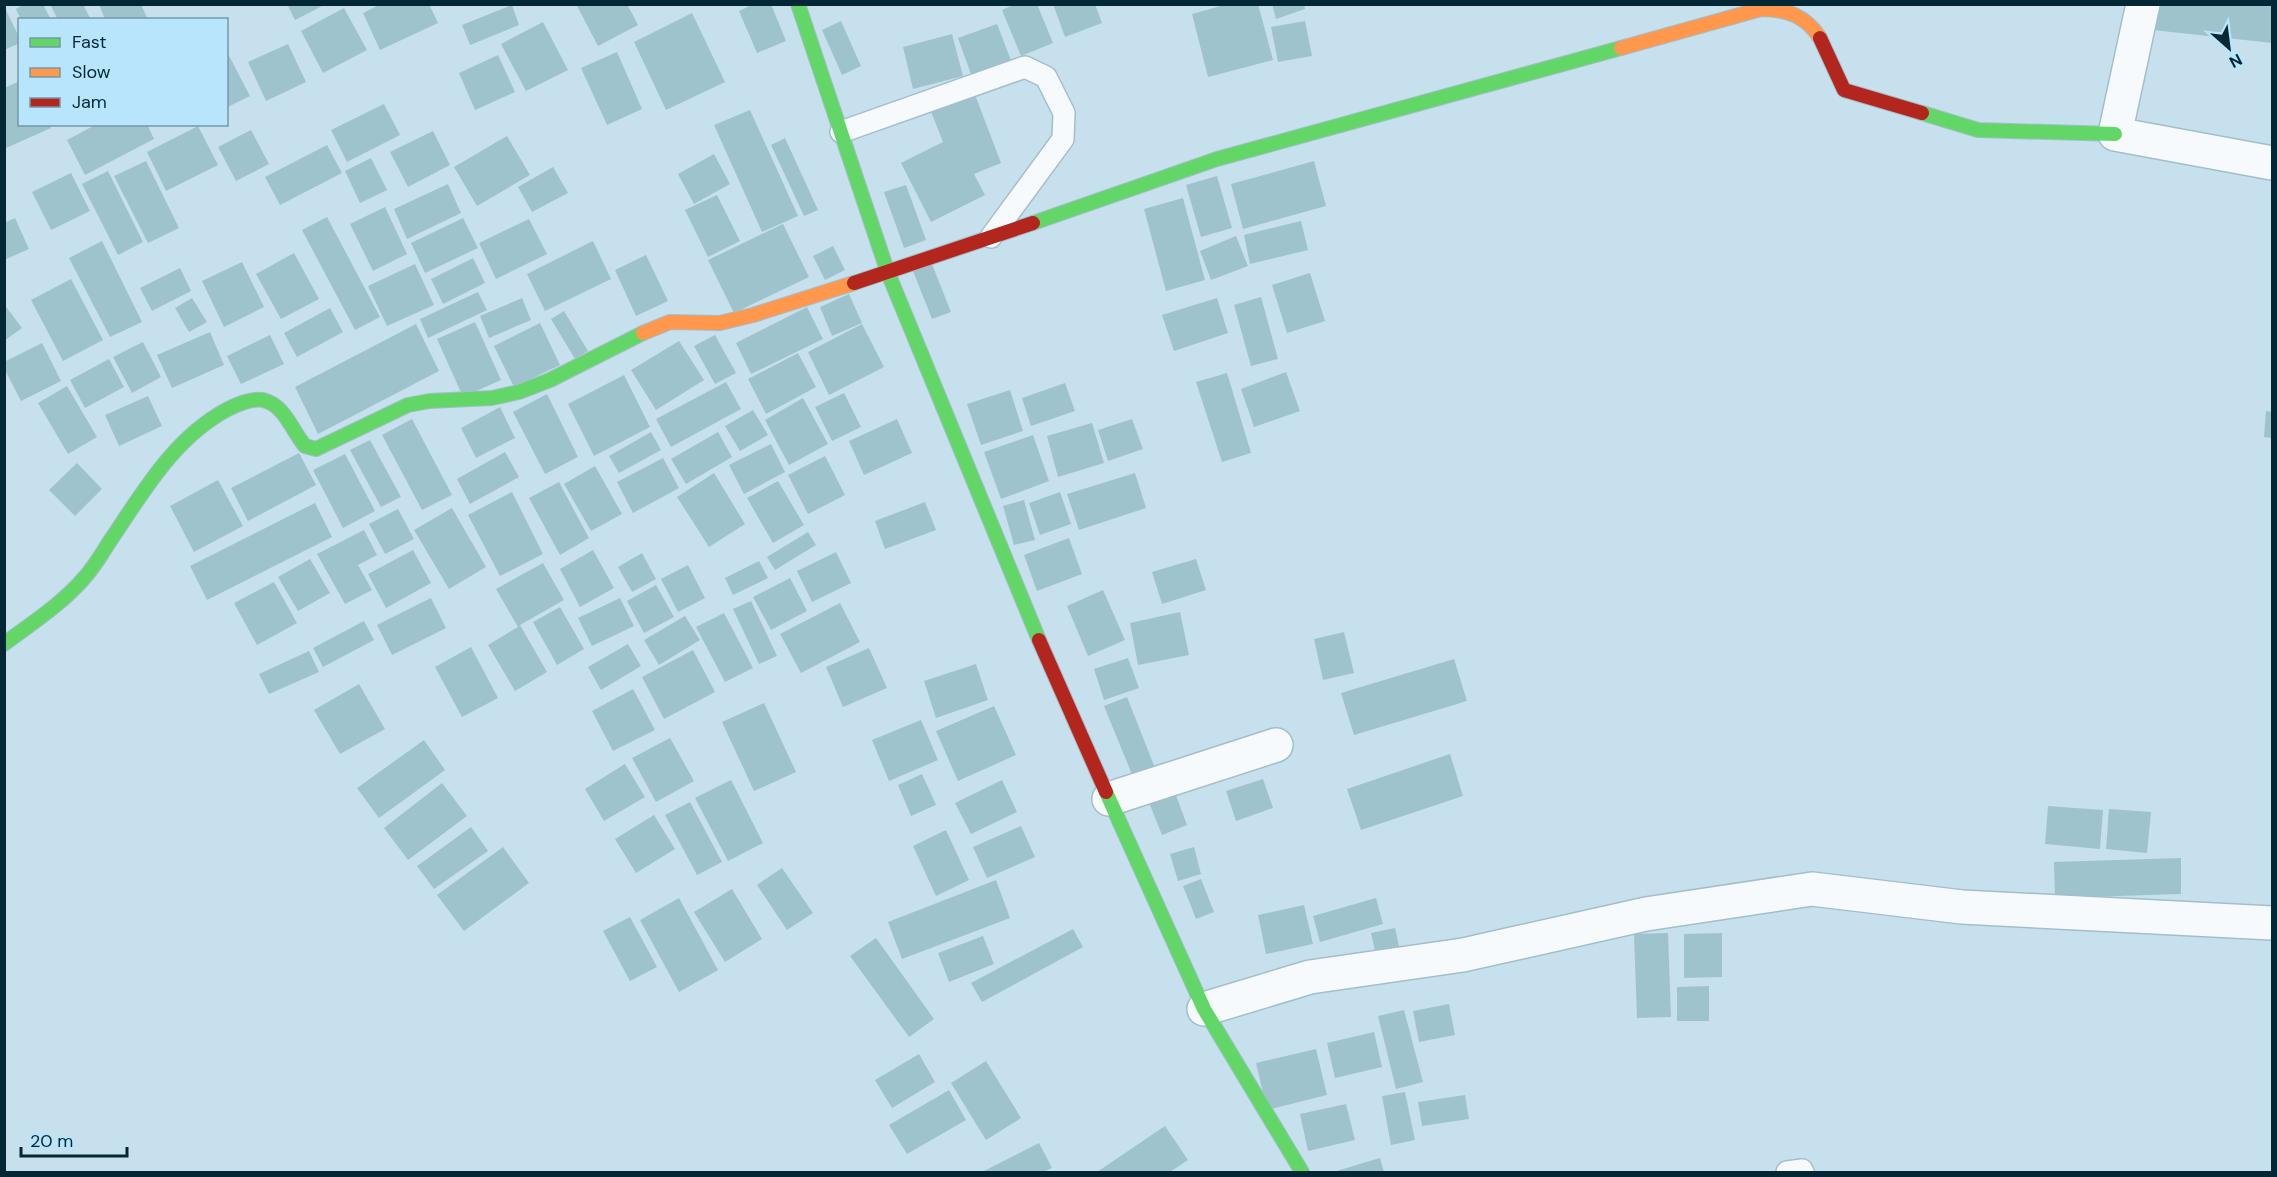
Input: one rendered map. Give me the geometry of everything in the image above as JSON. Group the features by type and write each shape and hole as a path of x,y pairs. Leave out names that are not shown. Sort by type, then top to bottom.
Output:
{"street":[{"path":"798,4 888,273 1063,697 1204,1009 1302,1173"},
{"path":"2115,134 2143,4"},
{"path":"4,644 67,596 86,576 185,439 244,402 259,399 268,401 291,422 305,446 312,450 318,449 408,405 430,400 492,398 519,392 550,380 632,337 670,322 720,322 753,315 888,273 1217,159 1761,9 1786,11 1810,24 1823,42 1844,90 1850,92 1870,96 1978,130 2115,134 2272,163"},
{"path":"1109,799 1276,745"},
{"path":"1204,1009 1310,977 1463,955 1646,914 1812,889 1962,907 2272,923"}],"lane":[{"path":"841,132 1025,67 1046,77 1064,113 1063,139 990,237"},
{"path":"1787,1173 1802,1170 1803,1173"}],"building":[{"path":"25,4 43,4 50,18 20,18 16,9"},
{"path":"50,4 83,4 90,18 57,18"},
{"path":"99,4 141,4 147,18 104,18"},
{"path":"287,4 326,4 295,20"},
{"path":"381,4 429,4 438,23 380,50 363,13"},
{"path":"576,4 627,4 638,25 598,46"},
{"path":"754,4 771,4 786,41 757,53 739,11"},
{"path":"1015,4 1037,4 1053,43 1021,56 1002,10"},
{"path":"1053,4 1095,4 1102,23 1065,37"},
{"path":"1228,4 1258,4 1273,60 1208,77 1192,14"},
{"path":"1272,4 1304,4 1305,9 1276,19"},
{"path":"2156,4 2272,4 2272,43 2153,30"},
{"path":"512,5 519,25 470,45 462,25"},
{"path":"4,6 18,35 18,44 4,50"},
{"path":"344,8 367,50 323,73 301,31"},
{"path":"692,13 725,82 666,110 634,42"},
{"path":"841,21 861,66 842,75 822,30"},
{"path":"1305,21 1312,56 1278,62 1271,27"},
{"path":"543,22 568,70 526,91 501,44"},
{"path":"997,24 1012,63 972,77 958,38"},
{"path":"952,34 963,76 913,89 903,47"},
{"path":"288,44 306,82 266,101 248,62"},
{"path":"617,52 642,109 607,125 581,68"},
{"path":"228,54 250,96 228,107"},
{"path":"498,55 515,92 475,110 459,73"},
{"path":"18,82 18,126 50,126 51,128 4,149 4,88"},
{"path":"974,92 1001,163 974,174 985,195 931,222 901,163 943,142 930,109"},
{"path":"384,104 400,135 347,162 331,130"},
{"path":"750,110 798,216 762,232 714,125"},
{"path":"93,126 148,126 154,139 85,175 67,140"},
{"path":"198,126 218,165 166,191 147,152"},
{"path":"251,130 269,164 236,181 218,147"},
{"path":"433,131 450,165 408,187 390,152"},
{"path":"507,136 530,175 477,206 454,167"},
{"path":"785,138 818,210 804,216 771,145"},
{"path":"327,145 342,173 280,205 265,177"},
{"path":"714,154 730,184 694,204 678,174"},
{"path":"371,158 387,190 360,203 345,171"},
{"path":"146,161 179,228 148,243 114,176"},
{"path":"1314,161 1326,206 1243,229 1231,184"},
{"path":"553,167 568,193 532,212 518,187"},
{"path":"108,171 143,242 118,255 82,184"},
{"path":"71,173 90,211 51,230 32,192"},
{"path":"1217,176 1232,228 1201,237 1186,185"},
{"path":"448,184 461,213 407,239 394,209"},
{"path":"906,185 926,240 904,248 884,192"},
{"path":"717,195 740,241 708,257 685,210"},
{"path":"1183,198 1205,280 1166,291 1144,209"},
{"path":"385,207 407,254 373,271 350,224"},
{"path":"327,217 380,317 355,330 302,230"},
{"path":"15,218 29,249 4,260 4,223"},
{"path":"463,218 478,248 425,273 411,243"},
{"path":"529,219 547,254 496,279 479,243"},
{"path":"1301,221 1308,250 1250,264 1244,235"},
{"path":"783,224 809,277 734,313 708,260"},
{"path":"1236,236 1248,266 1211,280 1200,251"},
{"path":"102,241 142,322 110,337 69,258"},
{"path":"593,241 611,279 545,311 527,274"},
{"path":"833,246 845,270 825,280 813,256"},
{"path":"294,253 319,299 281,319 256,274"},
{"path":"646,255 668,301 636,316 615,270"},
{"path":"473,258 485,283 443,304 431,279"},
{"path":"242,262 264,307 224,327 202,281"},
{"path":"415,264 434,305 387,326 368,286"},
{"path":"932,264 951,312 932,319 913,271"},
{"path":"180,268 191,291 152,311 140,288"},
{"path":"1310,273 1325,321 1287,333 1272,285"},
{"path":"71,279 103,340 63,361 31,300"},
{"path":"478,292 487,310 428,338 420,319"},
{"path":"849,294 862,323 832,336 820,307"},
{"path":"1261,297 1278,359 1251,366 1234,305"},
{"path":"192,298 207,322 189,332 175,308"},
{"path":"522,298 531,320 489,338 480,316"},
{"path":"1217,298 1228,333 1174,351 1162,315"},
{"path":"4,304 22,328 4,341"},
{"path":"807,307 823,339 751,374 736,343"},
{"path":"330,308 343,332 297,357 284,333"},
{"path":"564,311 588,351 575,359 551,319"},
{"path":"475,322 501,380 463,397 437,339"},
{"path":"540,323 560,365 514,387 494,346"},
{"path":"416,324 439,371 318,434 295,387"},
{"path":"862,324 884,367 829,395 808,352"},
{"path":"210,332 224,365 172,388 157,355"},
{"path":"270,335 284,364 241,384 227,356"},
{"path":"715,335 736,373 715,384 694,346"},
{"path":"679,341 704,380 656,410 631,370"},
{"path":"143,342 161,377 132,393 113,357"},
{"path":"42,343 61,381 21,401 4,368 4,362"},
{"path":"798,353 816,387 766,414 748,379"},
{"path":"109,359 124,387 85,408 70,380"},
{"path":"1286,372 1300,411 1254,427 1241,389"},
{"path":"1227,373 1251,453 1222,462 1196,382"},
{"path":"624,375 650,427 594,456 568,404"},
{"path":"726,382 741,409 671,447 656,419"},
{"path":"1065,383 1075,411 1031,426 1022,398"},
{"path":"67,386 97,437 68,454 38,403"},
{"path":"1010,390 1023,431 981,445 967,404"},
{"path":"844,393 861,427 832,441 815,407"},
{"path":"547,394 578,457 545,474 513,412"},
{"path":"148,396 162,426 119,446 105,415"},
{"path":"803,398 828,444 789,465 765,420"},
{"path":"500,407 515,438 476,458 461,428"},
{"path":"753,410 768,435 740,451 725,426"},
{"path":"2266,411 2272,412 2272,438 2264,437"},
{"path":"412,419 452,495 422,510 382,435"},
{"path":"897,419 912,453 864,475 849,441"},
{"path":"1132,419 1143,449 1108,461 1098,430"},
{"path":"1092,423 1104,463 1058,477 1047,436"},
{"path":"651,432 661,450 619,473 609,456"},
{"path":"718,432 732,457 686,484 671,459"},
{"path":"1033,435 1049,481 1001,499 984,452"},
{"path":"370,440 401,497 381,507 350,450"},
{"path":"771,444 785,472 744,494 729,465"},
{"path":"505,452 519,477 470,504 457,479"},
{"path":"299,453 316,485 248,521 231,488"},
{"path":"345,454 375,511 343,528 313,470"},
{"path":"825,456 845,495 808,514 788,475"},
{"path":"663,458 679,488 633,513 617,482"},
{"path":"77,463 102,489 75,516 49,490"},
{"path":"595,466 622,514 591,531 564,484"},
{"path":"714,473 745,524 709,547 677,497"},
{"path":"1135,473 1146,508 1079,530 1067,494"},
{"path":"218,480 243,526 194,552 170,506"},
{"path":"778,481 804,525 773,543 747,498"},
{"path":"559,482 589,538 560,555 529,498"},
{"path":"512,492 543,554 500,576 468,515"},
{"path":"1060,492 1071,524 1040,535 1029,503"},
{"path":"1024,500 1035,540 1014,545 1003,506"},
{"path":"925,502 936,530 885,549 875,521"},
{"path":"315,503 332,537 207,600 190,566"},
{"path":"452,508 486,567 449,589 414,530"},
{"path":"398,509 414,539 385,554 369,524"},
{"path":"364,530 377,555 358,565 372,590 345,604 317,554"},
{"path":"808,532 816,545 775,570 767,557"},
{"path":"1069,538 1082,574 1037,591 1024,555"},
{"path":"413,550 431,583 386,608 368,574"},
{"path":"593,550 614,588 580,607 560,569"},
{"path":"836,552 851,583 812,602 797,571"},
{"path":"642,553 656,579 632,592 618,567"},
{"path":"310,559 330,593 298,611 278,577"},
{"path":"1196,559 1206,590 1162,604 1152,572"},
{"path":"759,561 768,578 733,595 725,578"},
{"path":"543,563 564,600 520,625 547,672 515,691 488,645 518,627 496,589"},
{"path":"688,565 705,598 678,612 661,579"},
{"path":"790,578 807,611 771,630 753,597"},
{"path":"274,582 297,623 257,645 234,603"},
{"path":"656,585 674,617 644,633 627,601"},
{"path":"1103,590 1125,640 1088,656 1067,606"},
{"path":"431,598 446,628 392,655 377,625"},
{"path":"620,598 634,626 592,646 578,618"},
{"path":"751,601 777,656 759,664 733,609"},
{"path":"840,603 860,642 801,673 780,634"},
{"path":"560,607 584,649 557,665 533,622"},
{"path":"1180,612 1189,655 1138,665 1130,623"},
{"path":"724,613 753,668 725,682 696,627"},
{"path":"685,616 700,640 659,665 644,640"},
{"path":"364,621 374,640 323,667 313,648"},
{"path":"1344,632 1354,673 1323,680 1314,639"},
{"path":"628,644 641,666 601,690 588,667"},
{"path":"471,647 498,698 462,717 435,667"},
{"path":"869,648 887,688 843,707 826,667"},
{"path":"693,650 715,692 664,719 642,677"},
{"path":"309,651 319,672 269,694 259,674"},
{"path":"1128,658 1139,688 1104,700 1094,669"},
{"path":"1454,659 1467,701 1354,735 1341,693"},
{"path":"976,664 988,700 936,718 924,681"},
{"path":"359,684 385,729 340,754 314,710"},
{"path":"633,689 655,730 613,751 592,711"},
{"path":"1127,697 1155,768 1133,777 1104,706"},
{"path":"764,703 796,772 754,791 722,722"},
{"path":"994,706 1016,755 958,781 936,731"},
{"path":"921,720 938,760 889,781 872,740"},
{"path":"670,738 694,781 656,802 632,758"},
{"path":"424,740 445,770 379,818 357,788"},
{"path":"1450,754 1463,796 1361,830 1347,789"},
{"path":"625,764 645,797 604,821 585,789"},
{"path":"922,774 936,805 911,816 898,785"},
{"path":"1263,779 1273,808 1236,821 1226,791"},
{"path":"731,780 763,843 728,861 695,798"},
{"path":"1002,780 1017,812 971,834 955,803"},
{"path":"442,783 467,816 408,860 384,828"},
{"path":"1174,790 1187,825 1162,835 1148,800"},
{"path":"690,802 722,862 697,875 665,815"},
{"path":"2048,806 2103,810 2100,849 2045,844"},
{"path":"2109,809 2151,812 2147,853 2106,849"},
{"path":"654,815 675,849 636,873 615,839"},
{"path":"1021,826 1035,857 987,878 973,847"},
{"path":"471,827 488,851 434,889 417,866"},
{"path":"946,830 969,880 936,896 913,846"},
{"path":"503,847 529,883 464,931 437,895"},
{"path":"1194,847 1201,874 1178,881 1170,854"},
{"path":"2181,858 2181,894 2055,898 2054,862"},
{"path":"782,868 813,913 787,930 757,885"},
{"path":"1201,879 1214,912 1196,919 1183,886"},
{"path":"996,880 1010,918 902,959 888,922"},
{"path":"732,889 762,939 725,962 694,912"},
{"path":"679,898 718,970 679,992 640,920"},
{"path":"1376,898 1383,924 1320,942 1313,916"},
{"path":"1304,905 1313,944 1266,954 1258,915"},
{"path":"630,917 657,967 630,981 603,931"},
{"path":"1395,928 1402,959 1378,964 1371,933"},
{"path":"1073,929 1083,947 982,1002 971,983"},
{"path":"1668,933 1671,1017 1637,1018 1634,934"},
{"path":"1722,933 1722,977 1684,978 1684,934"},
{"path":"983,936 994,964 949,982 938,953"},
{"path":"876,938 934,1019 909,1037 850,956"},
{"path":"1709,986 1709,1021 1677,1021 1677,987"},
{"path":"1449,1004 1455,1035 1419,1042 1413,1011"},
{"path":"1404,1010 1423,1082 1396,1089 1378,1016"},
{"path":"1374,1032 1382,1067 1335,1078 1327,1043"},
{"path":"1316,1049 1327,1095 1267,1110 1256,1063"},
{"path":"919,1054 935,1082 892,1108 875,1080"},
{"path":"986,1061 1021,1118 986,1140 951,1083"},
{"path":"949,1090 966,1120 907,1154 889,1125"},
{"path":"1405,1092 1415,1140 1391,1145 1382,1096"},
{"path":"1465,1095 1469,1119 1422,1126 1418,1102"},
{"path":"1346,1104 1355,1140 1308,1151 1300,1114"},
{"path":"1165,1126 1188,1160 1170,1172 1097,1172"},
{"path":"1039,1143 1052,1168 1043,1172 982,1172"},
{"path":"1380,1158 1384,1172 1333,1172"}],"traffic: fast":[{"path":"798,4 888,273 1039,640"},
{"path":"1033,223 1217,159 1621,48"},
{"path":"1922,113 1978,130 2115,134"},
{"path":"4,644 76,587 91,569 146,487 175,451 208,421 228,409 254,400 271,403 283,413 305,446 316,449 408,405 430,401 492,398 519,392 550,380 643,333"},
{"path":"1106,792 1204,1009 1302,1172"}],"traffic: slow":[{"path":"1621,48 1761,9 1779,10 1795,15 1809,24 1820,38"},
{"path":"643,333 670,322 720,323 854,283"}],"traffic: jam":[{"path":"1820,38 1844,90 1922,113"},
{"path":"854,283 1033,223"},
{"path":"1039,640 1106,792"}]}
